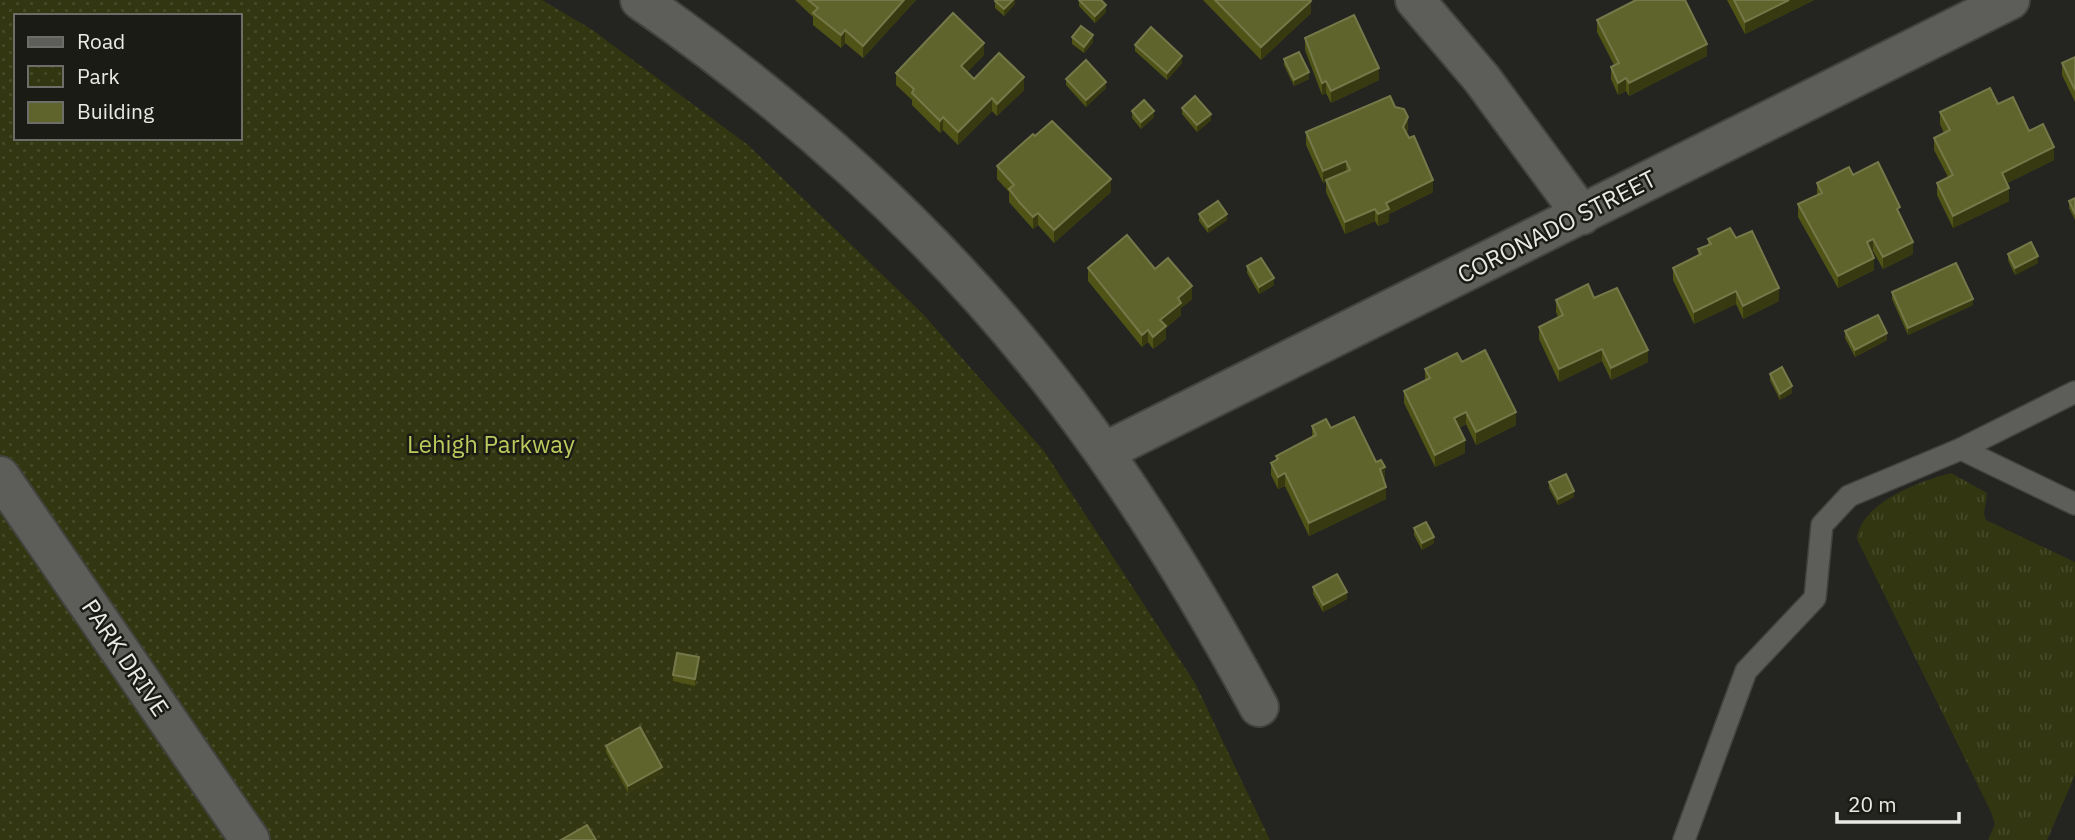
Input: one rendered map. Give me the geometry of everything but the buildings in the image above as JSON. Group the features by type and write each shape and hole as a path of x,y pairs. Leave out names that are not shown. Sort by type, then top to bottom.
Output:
{"street":[{"path":"640,0 693,37 796,118 891,205 982,300 1066,400 1104,452 1209,612 1259,707"},
{"path":"1415,0 1482,79 1582,215"},
{"name":"CORONADO STREET","path":"1104,452 2010,0"},
{"name":"PARK DRIVE","path":"0,476 250,840"}],"lane":[{"path":"1684,840 1746,671 1815,598 1822,525 1849,496 1961,449 2075,392"},
{"path":"1961,449 2075,504"}],"green space":[{"name":"Lehigh Parkway","path":"0,0 542,0 591,29 748,145 923,314 1044,451 1195,683 1270,840 0,840"},
{"path":"1951,473 1987,493 1984,514 1986,520 2075,562 2075,775 2047,840 1988,840 1995,824 1991,812 1857,539 1861,526 1880,504 1908,488"}]}
